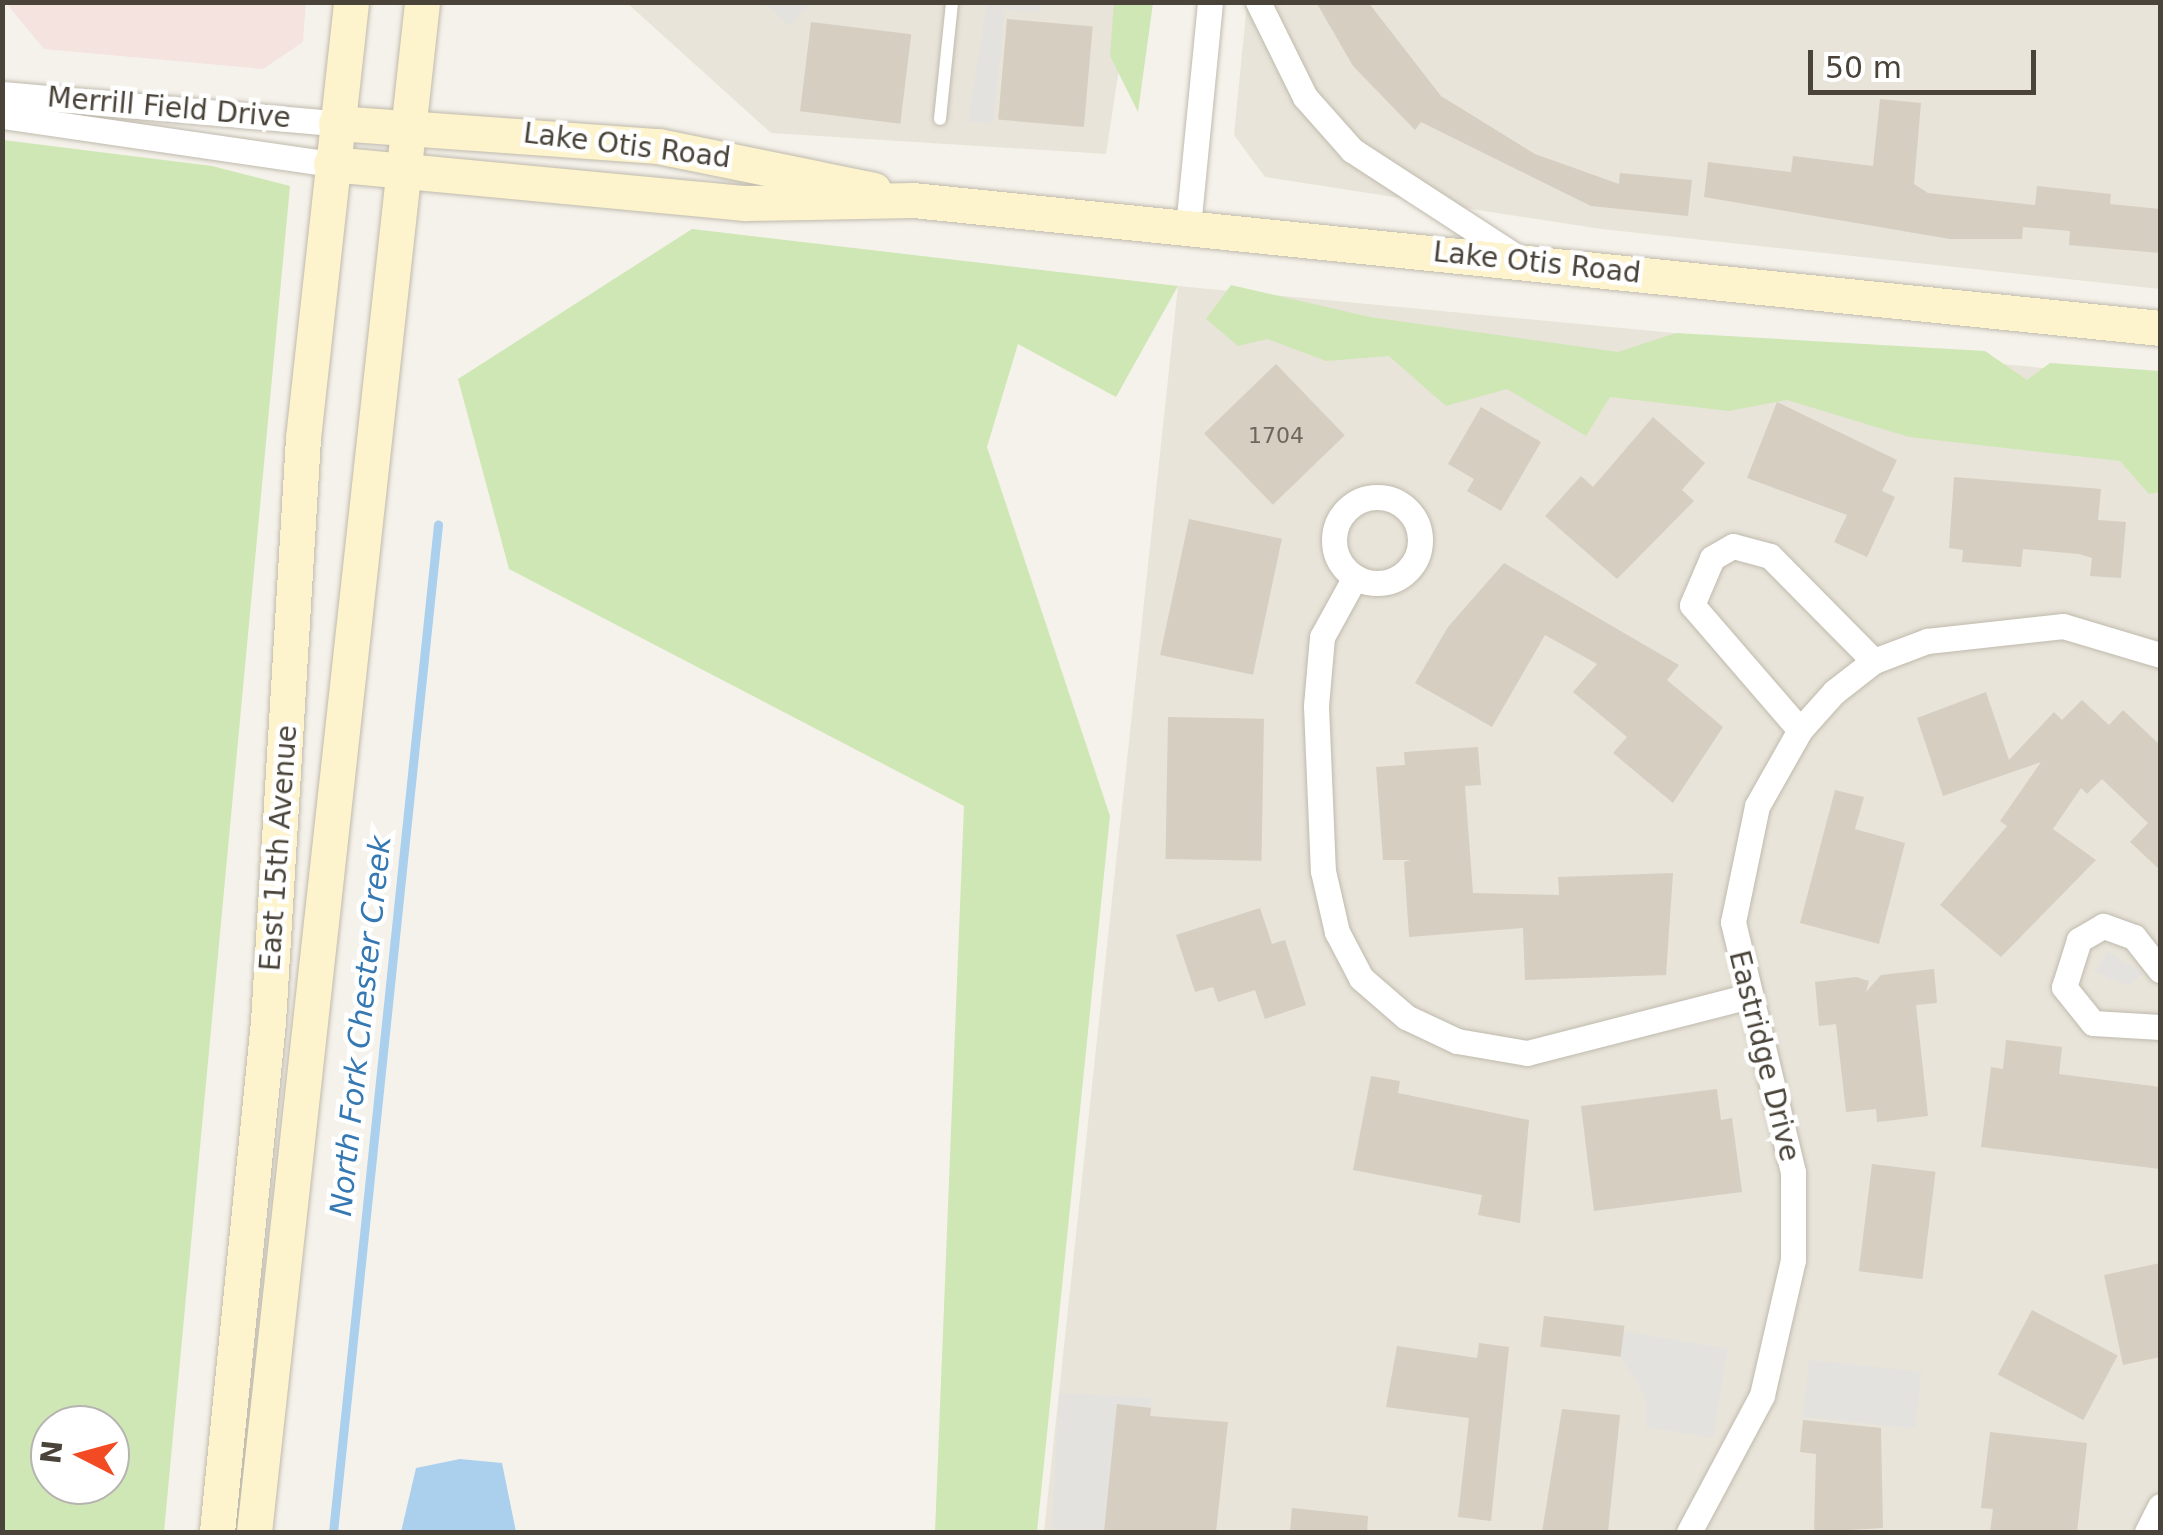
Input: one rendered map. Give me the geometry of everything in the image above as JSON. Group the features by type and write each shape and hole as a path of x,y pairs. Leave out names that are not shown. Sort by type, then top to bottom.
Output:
{"main road":[{"name":"East 15th Avenue","path":"216,1532 268,1022 303,438 351,2"},
{"name":"East 15th Avenue","path":"254,1532 422,2"},
{"name":"Lake Otis Road","path":"336,124 410,124 658,146 913,200"},
{"name":"Lake Otis Road","path":"331,164 746,203 913,200 2160,328"}],"street":[{"path":"1188,226 1210,2"},
{"path":"1258,2 1305,97 1352,150 1524,261"},
{"name":"Merrill Field Drive","path":"2,94 336,124"},
{"name":"Merrill Field Drive","path":"2,116 331,164"},
{"path":"1800,730 1692,605 1712,558 1733,546 1770,556 1874,661"},
{"path":"1355,577 1322,637 1316,706 1323,871 1336,932 1361,978 1406,1017 1457,1041 1527,1054 1745,998"},
{"name":"Eastridge Drive","path":"1689,1532 1762,1395 1793,1260 1793,1172 1745,998 1732,922 1740,857 1800,730 1874,661 1999,626 2062,626 2160,655"},
{"path":"2160,970 2134,937 2103,926 2079,940 2064,987 2094,1023 2160,1026"},
{"path":"2146,1532 2160,1506"}],"lane":[{"path":"940,119 952,2"}],"shaded area":[{"path":"810,2 790,26 764,3"},
{"path":"6,3 306,3 303,42 263,69 44,49"},
{"path":"627,3 1129,3 1106,154 771,133"},
{"path":"987,3 1041,3 1040,12 1005,10 993,124 968,121"},
{"path":"1247,3 2160,3 2160,289 1601,229 1265,177 1234,135"},
{"path":"1178,286 2160,379 2160,1532 1044,1532"},
{"path":"2108,952 2144,973 2128,986 2094,972"},
{"path":"1623,1331 1728,1349 1713,1438 1646,1427 1646,1397 1620,1357"},
{"path":"1809,1360 1921,1372 1915,1428 1803,1417"},
{"path":"1059,1393 1152,1398 1145,1532 1052,1532"}],"green space":[{"path":"1114,3 1153,3 1138,112 1110,56"},
{"path":"3,140 212,166 290,186 164,1532 3,1532"},
{"path":"692,229 1178,286 1116,397 1018,344 987,447 1110,816 1037,1532 935,1532 964,806 509,569 458,379"},
{"path":"1231,285 1370,317 1618,352 1676,333 1985,351 2027,380 2050,363 2160,371 2160,492 2149,494 2120,461 1909,437 1787,400 1729,411 1610,397 1586,436 1507,389 1446,406 1389,356 1326,361 1267,339 1238,346 1206,319"}],"water":[{"path":"460,1459 502,1463 516,1532 401,1532 416,1468"}],"building":[{"path":"1316,2 1368,2 1441,96 1535,154 1619,184 1620,173 1692,180 1688,216 1591,206 1421,122 1415,130 1353,66"},
{"path":"1007,19 1093,26 1084,127 998,120"},
{"path":"811,22 911,34 900,124 800,111"},
{"path":"1880,99 1921,103 1914,184 1928,193 2035,205 2037,186 2111,194 2110,204 2160,209 2160,253 2069,245 2070,231 2023,227 2022,239 1950,239 1704,197 1708,162 1791,172 1793,156 1873,166"},
{"path":"1276,364 1345,435 1273,505 1204,433"},
{"path":"1777,402 1897,460 1882,491 1895,497 1867,557 1834,542 1847,515 1747,478"},
{"path":"1481,407 1541,442 1501,511 1467,491 1474,479 1448,464"},
{"path":"1653,417 1705,463 1682,490 1694,501 1617,579 1545,516 1581,476 1593,487"},
{"path":"1954,477 2101,489 2098,520 2126,522 2121,578 2090,576 2092,558 2079,554 2023,549 2021,567 1962,562 1963,550 1949,548"},
{"path":"1189,519 1282,539 1253,675 1160,655"},
{"path":"1504,563 1679,665 1667,680 1723,727 1673,803 1613,753 1627,737 1573,692 1597,664 1545,635 1492,727 1415,683 1448,627"},
{"path":"1986,692 2009,760 2054,712 2062,720 2082,700 2109,725 2123,710 2160,745 2160,870 2130,842 2148,823 2102,779 2087,794 2081,788 2053,829 2096,860 2001,957 1940,905 2007,826 2000,821 2041,762 1943,796 1917,718"},
{"path":"1168,717 1264,719 1262,861 1166,859"},
{"path":"1478,747 1481,785 1465,786 1473,893 1559,895 1558,877 1673,873 1666,975 1525,980 1523,928 1409,937 1404,862 1411,860 1383,860 1376,767 1405,765 1404,752"},
{"path":"1835,790 1864,797 1855,829 1905,843 1879,944 1800,923"},
{"path":"1260,908 1272,944 1285,940 1306,1005 1265,1019 1255,990 1218,1002 1213,987 1195,992 1176,935"},
{"path":"1934,969 1937,1003 1916,1005 1928,1116 1877,1122 1876,1109 1846,1112 1836,1024 1819,1026 1815,982 1856,977 1869,981 1866,992 1881,975"},
{"path":"2006,1040 2062,1047 2059,1074 2160,1087 2160,1169 1981,1147 1991,1067 2003,1069"},
{"path":"1371,1076 1400,1081 1398,1093 1529,1120 1520,1223 1478,1215 1482,1195 1353,1170"},
{"path":"1717,1089 1721,1120 1732,1118 1742,1192 1594,1211 1581,1106"},
{"path":"1872,1164 1936,1172 1922,1279 1859,1271"},
{"path":"2160,1263 2160,1357 2123,1365 2104,1275"},
{"path":"2032,1310 2118,1356 2083,1420 1998,1374"},
{"path":"1544,1316 1624,1326 1621,1357 1540,1347"},
{"path":"1479,1343 1509,1347 1491,1521 1458,1517 1469,1418 1386,1407 1397,1346 1477,1358"},
{"path":"1117,1404 1151,1408 1150,1416 1228,1422 1216,1532 1104,1532"},
{"path":"1562,1409 1620,1415 1608,1532 1542,1532"},
{"path":"1803,1420 1881,1428 1883,1528 1814,1532 1816,1454 1800,1452"},
{"path":"1990,1432 2087,1443 2077,1532 1990,1532 1993,1509 1981,1508"},
{"path":"1292,1508 1368,1516 1367,1532 1290,1532"}],"waterway":[{"name":"North Fork Chester Creek","path":"333,1532 438,524"}]}
